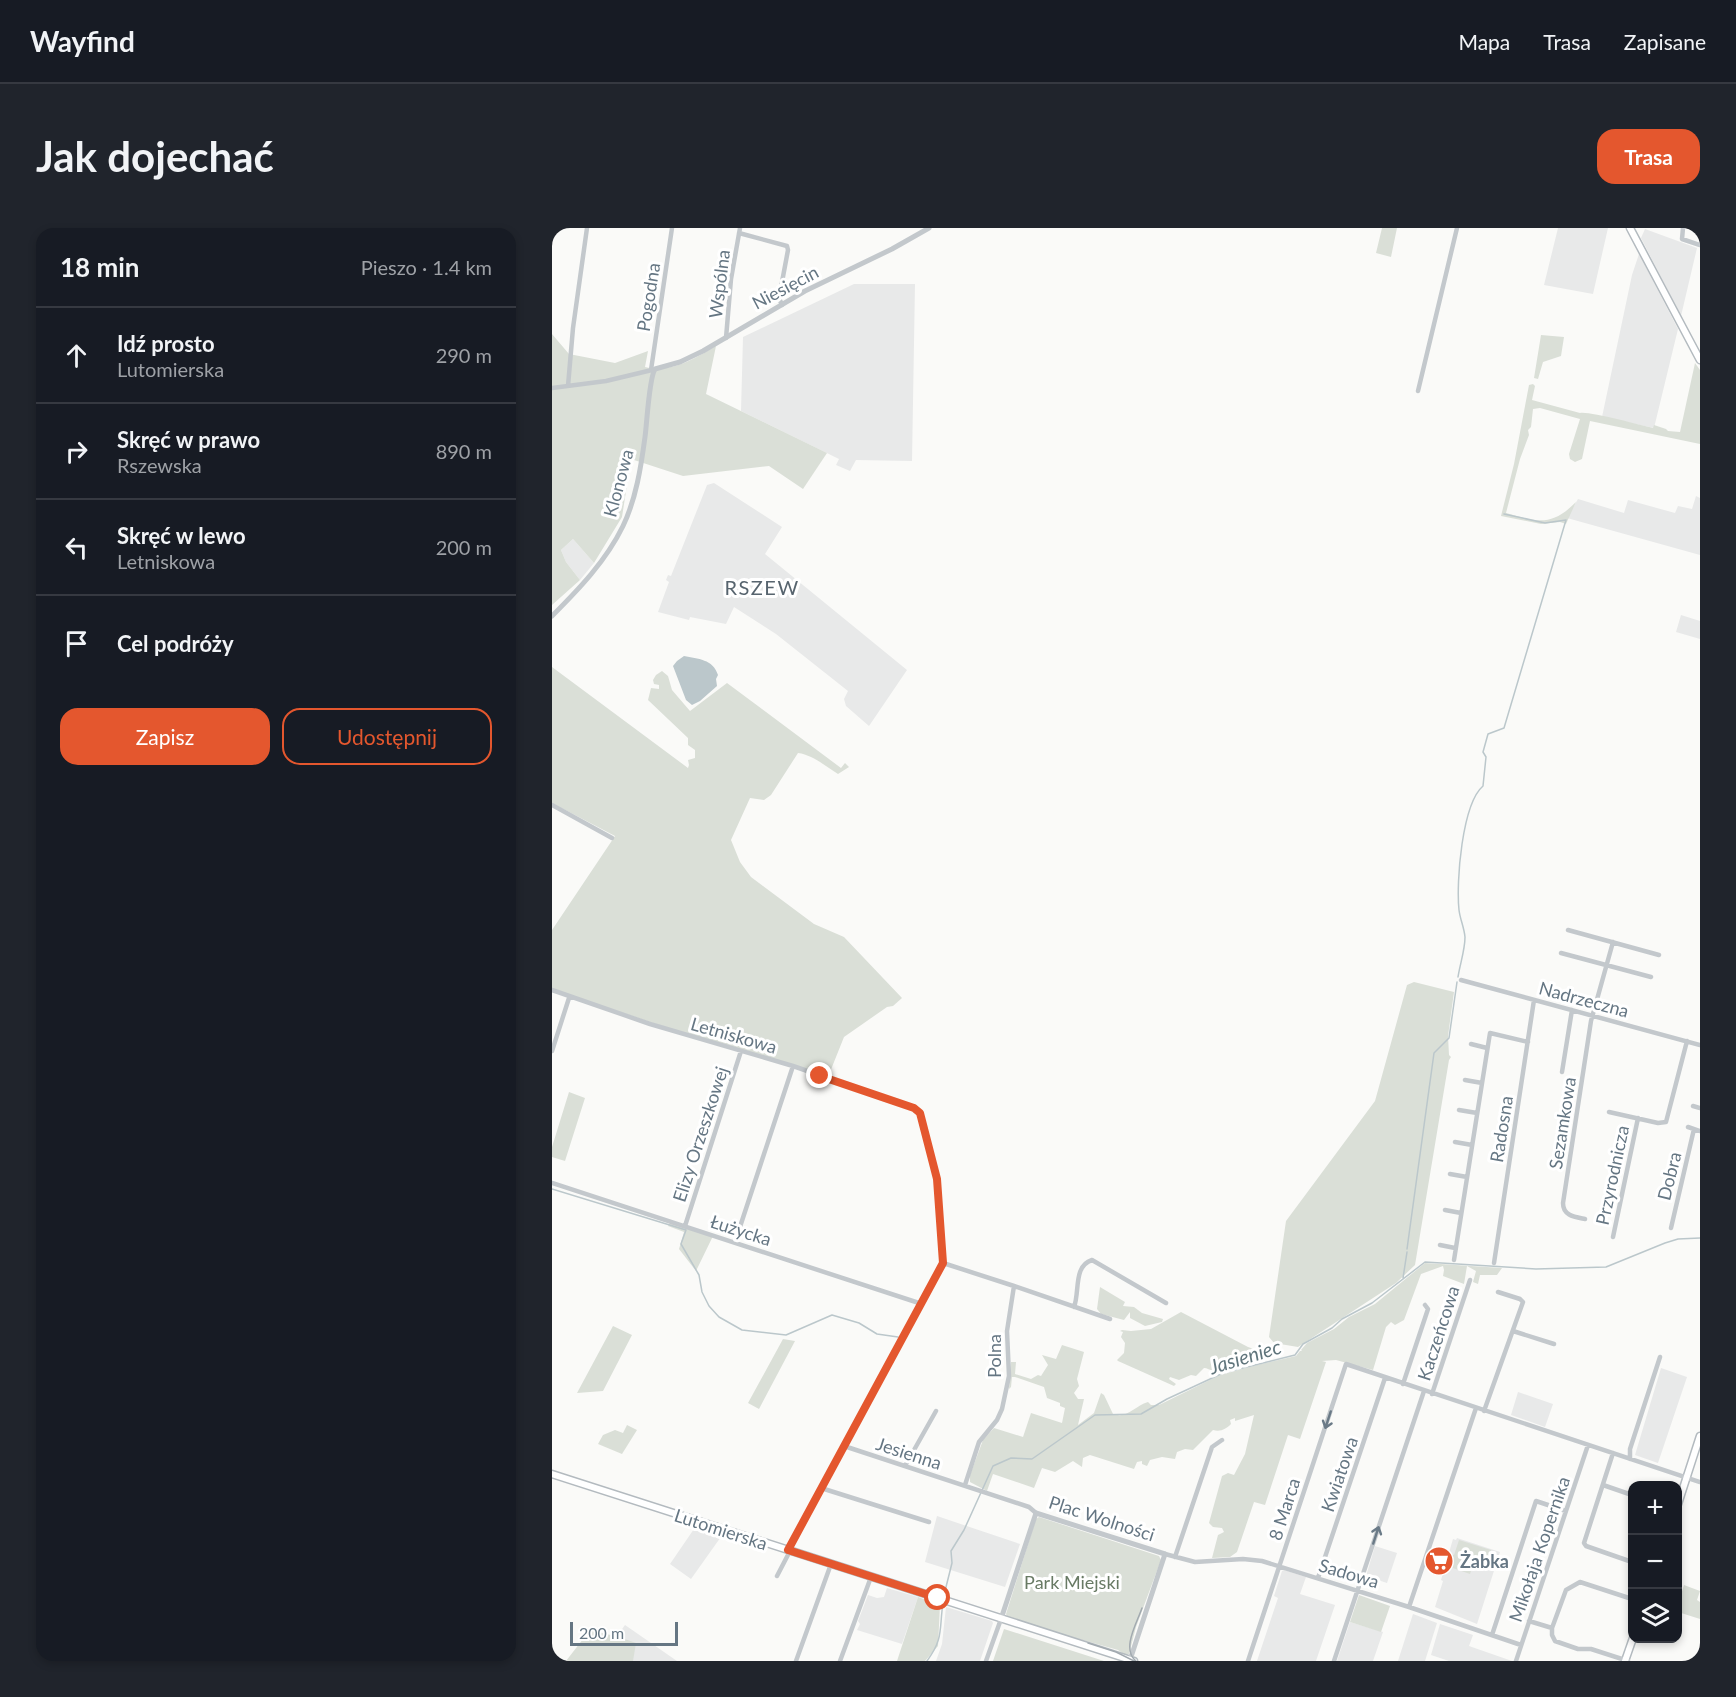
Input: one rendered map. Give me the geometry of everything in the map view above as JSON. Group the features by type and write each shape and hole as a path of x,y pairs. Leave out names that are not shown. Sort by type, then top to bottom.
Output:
{"main road":[{"path":"1630,228 1700,360"},
{"path":"1682,1489 1700,1436"},
{"name":"Lutomierska","path":"552,1474 1131,1660"},
{"path":"1626,1661 1631,1643"}],"street":[{"path":"568,386 573,328 587,228"},
{"name":"Pogodna","path":"653,370 672,228"},
{"name":"Niesięcin","path":"653,370 684,360 782,304 929,228"},
{"path":"1418,391 1457,228"},
{"path":"1683,228 1682,239 1700,245"},
{"path":"740,231 787,246 789,250 780,298 782,304"},
{"name":"Wspólna","path":"726,338 731,279 740,231"},
{"path":"552,388 606,381 653,370"},
{"name":"Klonowa","path":"552,616 598,566 626,521 639,474 653,370"},
{"path":"552,805 612,838"},
{"path":"1568,930 1659,955"},
{"path":"1593,1016 1613,942"},
{"path":"1560,952 1651,977"},
{"name":"Nadrzeczna","path":"1461,980 1700,1045"},
{"name":"Letniskowa","path":"552,990 569,998 793,1066 916,1109 921,1115 934,1164 939,1194 943,1263"},
{"path":"552,1051 569,998"},
{"name":"Radosna","path":"1494,1263 1534,1000"},
{"path":"1562,1072 1572,1010"},
{"name":"Sezamkowa","path":"1586,1219 1567,1213 1563,1203 1593,1016"},
{"path":"1454,1260 1490,1033 1528,1042"},
{"name":"Przyrodnicza","path":"1609,1112 1658,1123 1666,1122 1687,1041"},
{"path":"1471,1044 1487,1048"},
{"name":"Elizy Orzeszkowej","path":"685,1226 741,1051"},
{"path":"735,1242 793,1066"},
{"path":"1465,1080 1482,1083"},
{"path":"1693,1106 1700,1108"},
{"path":"1459,1110 1477,1113"},
{"name":"Przyrodnicza","path":"1613,1237 1638,1118"},
{"name":"Dobra","path":"1671,1228 1697,1130 1688,1127"},
{"path":"1455,1142 1472,1145"},
{"path":"1450,1174 1467,1177"},
{"name":"Łużycka","path":"552,1183 922,1304"},
{"path":"1445,1210 1461,1213"},
{"path":"1440,1245 1455,1248"},
{"path":"1074,1307 1080,1272 1086,1262 1092,1260 1166,1303"},
{"path":"777,1576 821,1488 943,1263 1110,1319"},
{"name":"Kaczeńcowa","path":"1432,1394 1470,1280"},
{"name":"Polna","path":"965,1485 979,1442 997,1420 1002,1409 1009,1376 1007,1331 1014,1286"},
{"path":"1484,1411 1522,1300 1498,1292"},
{"path":"1403,1384 1428,1309 1425,1305"},
{"path":"1513,1331 1554,1344"},
{"path":"1630,1459 1630,1449 1660,1356"},
{"name":"8 Marca","path":"1248,1661 1346,1364 1385,1378"},
{"path":"1385,1378 1700,1482"},
{"name":"Kwiatowa","path":"1318,1578 1385,1378"},
{"path":"1334,1661 1424,1391"},
{"path":"1409,1606 1476,1408"},
{"path":"905,1466 936,1411"},
{"path":"1175,1557 1212,1447 1222,1440"},
{"name":"Mikołaja Kopernika","path":"1516,1661 1588,1445"},
{"name":"Jesienna","path":"844,1446 965,1485"},
{"path":"1613,1454 1584,1544 1628,1560"},
{"path":"965,1485 1029,1507 1036,1513"},
{"path":"1603,1485 1628,1494"},
{"path":"821,1488 929,1522"},
{"path":"1492,1635 1536,1501 1566,1511"},
{"name":"Plac Wolności","path":"986,1661 1036,1513 1165,1554 1131,1660"},
{"name":"Sadowa","path":"1165,1554 1200,1562 1249,1559 1280,1566 1409,1606 1521,1645"},
{"path":"796,1661 831,1564"},
{"path":"840,1661 871,1577"},
{"path":"1626,1661 1591,1649 1578,1649 1555,1641 1552,1628 1566,1590 1580,1582 1628,1598"},
{"path":"1529,1621 1552,1628"}],"shaded area":[{"path":"1558,228 1608,228 1593,294 1544,285"},
{"path":"1645,229 1697,248 1681,316 1641,238"},
{"path":"1639,254 1678,329 1654,428 1602,417 1632,275"},
{"path":"854,284 915,284 912,461 856,460 850,471 836,465 839,459 741,411 743,337"},
{"path":"714,483 782,527 765,554 907,670 869,726 846,706 844,699 848,691 776,634 734,607 726,624 690,617 689,620 658,612 669,582 666,580 668,575 671,576 707,485"},
{"path":"1696,496 1700,498 1700,555 1567,518 1578,499 1624,513 1628,500 1675,513 1678,506 1692,509"},
{"path":"573,539 594,563 580,580 566,562 561,550"},
{"path":"1681,615 1700,621 1700,639 1676,632"},
{"path":"684,656 709,663 718,675 717,686 692,705 686,700 673,666"},
{"path":"1661,1368 1687,1377 1658,1463 1635,1455"},
{"path":"1518,1392 1553,1404 1545,1427 1511,1415"},
{"path":"937,1516 1020,1544 1005,1587 925,1562"},
{"path":"696,1526 723,1534 691,1579 670,1564"},
{"path":"1457,1538 1500,1552 1477,1624 1435,1607 1453,1539"},
{"path":"1375,1546 1397,1553 1387,1583 1366,1576"},
{"path":"1284,1570 1306,1577 1300,1594 1335,1605 1316,1661 1257,1661 1278,1598 1274,1596"},
{"path":"887,1588 918,1597 902,1644 857,1630 868,1595 877,1598 884,1597"},
{"path":"946,1607 992,1621 980,1661 936,1661 942,1644"},
{"path":"1413,1614 1437,1623 1425,1661 1398,1661"},
{"path":"1350,1622 1383,1632 1373,1661 1337,1661"},
{"path":"1440,1624 1473,1635 1469,1646 1512,1661 1449,1661 1431,1655"},
{"path":"625,1625 677,1661 599,1661"}],"green space":[{"path":"1382,228 1397,228 1391,257 1376,253"},
{"path":"552,334 569,354 615,363 648,351 645,367 655,368 682,364 716,346 706,394 827,453 803,489 769,466 683,476 631,459 622,517 594,563 573,539 561,550 566,562 580,580 552,605"},
{"path":"1541,335 1564,337 1561,356 1543,362 1538,379 1534,378"},
{"path":"1695,363 1700,370 1700,444 1590,421 1582,459 1575,462 1570,459 1569,454 1580,419 1540,408 1533,409 1529,435 1520,459 1506,513 1527,519 1551,519 1559,516 1576,502 1566,524 1560,522 1541,524 1501,516 1514,464 1529,385 1535,386 1532,400 1580,413 1604,416 1653,428 1654,425 1668,431 1680,432"},
{"path":"552,667 688,768 688,760 695,758 695,750 688,745 688,738 648,700 651,688 659,689 659,685 654,684 653,680 662,671 668,676 672,690 690,711 727,683 841,768 845,763 849,767 838,774 814,758 798,753 771,795 764,800 750,798 731,840 740,862 751,877 814,924 844,937 902,998 844,1037 828,1077 662,1026 552,989 552,930 615,836 552,803"},
{"path":"1414,982 1454,992 1448,1036 1451,1057 1415,1265 1396,1283 1298,1347 1274,1343 1269,1337 1286,1221 1375,1101 1407,985"},
{"path":"569,1092 585,1098 565,1161 552,1157 552,1147"},
{"path":"670,1223 713,1236 696,1271 679,1249 684,1232 668,1226"},
{"path":"1425,1263 1502,1268 1497,1275 1480,1275 1478,1284 1473,1282 1476,1271 1467,1266 1464,1284 1443,1276 1443,1266 1421,1274 1404,1320 1395,1325 1391,1322 1386,1327 1373,1370 1336,1360 1322,1361 1326,1362 1300,1439 1288,1435 1265,1505 1254,1502 1237,1552 1230,1557 1212,1558 1218,1535 1224,1532 1222,1528 1213,1527 1209,1523 1222,1476 1228,1473 1234,1475 1245,1454 1254,1415 1235,1421 1235,1418 1230,1420 1229,1426 1221,1430 1213,1430 1193,1450 1185,1449 1177,1452 1175,1459 1162,1457 1150,1460 1147,1466 1142,1464 1142,1461 1137,1462 1134,1469 1090,1455 1083,1458 1082,1467 1073,1461 1055,1472 1042,1468 1034,1488 993,1474 987,1491 970,1482 970,1475 983,1440 994,1428 1023,1437 1031,1413 1062,1423 1065,1408 1060,1406 1060,1403 1047,1398 1044,1387 1012,1377 1009,1389 1011,1362 1016,1362 1015,1374 1031,1379 1038,1375 1041,1376 1048,1365 1042,1355 1056,1359 1062,1345 1084,1352 1077,1379 1079,1386 1074,1393 1078,1399 1084,1399 1078,1425 1094,1413 1101,1393 1113,1414 1123,1415 1148,1402 1151,1405 1159,1405 1220,1375 1296,1356 1307,1343 1375,1304"},
{"path":"1100,1287 1125,1302 1123,1306 1134,1307 1142,1313 1163,1319 1162,1322 1145,1326 1130,1318 1130,1312 1124,1320 1101,1314 1097,1309"},
{"path":"1181,1312 1248,1347 1269,1354 1224,1369 1213,1371 1204,1368 1196,1376 1191,1375 1179,1380 1170,1377 1169,1379 1176,1384 1174,1386 1117,1360 1124,1353 1125,1343 1121,1337 1123,1332 1120,1331 1151,1329"},
{"path":"613,1326 632,1335 603,1391 577,1393"},
{"path":"783,1339 795,1341 759,1409 748,1403"},
{"path":"627,1425 637,1430 622,1454 598,1444 603,1435 615,1430 623,1433"},
{"name":"Park Miejski","path":"1039,1517 1159,1556 1161,1560 1136,1627 1129,1654 1125,1655 1118,1650 1008,1619 1006,1614 1036,1519"},
{"path":"1459,1540 1491,1550 1486,1566 1474,1562 1470,1574 1447,1566"},
{"path":"1684,1585 1700,1591 1697,1600 1700,1602 1700,1619 1682,1613"},
{"path":"1359,1595 1390,1606 1381,1632 1350,1622"},
{"path":"918,1597 940,1605 938,1646 925,1661 897,1661"},
{"path":"1004,1629 1104,1661 993,1661"},
{"path":"590,1630 636,1643 633,1661 566,1661"}],"waterway":[{"path":"1458,977 1465,942 1458,897 1465,826 1476,795 1483,786 1486,757 1483,752 1488,734 1504,728 1566,520 1545,523 1504,514"},
{"path":"1407,1249 1434,1053 1449,1038 1457,982"},
{"path":"552,1189 686,1230 681,1244 699,1275 702,1292 709,1306 719,1317 742,1330 786,1335 832,1315 859,1323 877,1334 898,1337"},
{"name":"Jasieniec","path":"943,1599 952,1563 951,1551 964,1530 993,1466 1011,1458 1032,1459 1095,1415 1141,1414 1223,1373 1295,1355 1303,1344 1372,1303 1425,1262 1536,1269 1606,1267 1665,1243 1678,1239 1700,1238"},
{"path":"1403,1278 1407,1252"},
{"name":"Jasieniec","path":"927,1661 936,1646 940,1633 943,1603"}],"tram line":[{"path":"1136,1661 1132,1656 1130,1643 1142,1608"},
{"path":"1088,1643 1116,1652 1134,1661"}],"place":[{"name":"Żabka","path":"1439,1561"}],"district":[{"name":"RSZEW","path":"762,587"}],"route":[{"path":"820,1076 914,1108 920,1113 937,1179 943,1263 788,1550 938,1598"}]}
